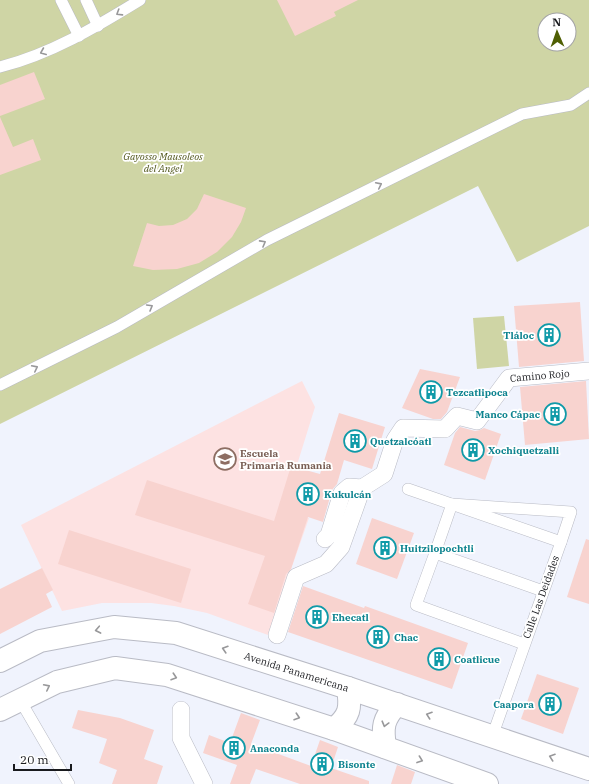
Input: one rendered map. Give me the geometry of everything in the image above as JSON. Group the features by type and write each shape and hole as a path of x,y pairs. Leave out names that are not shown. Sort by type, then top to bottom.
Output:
{"street":[{"name":"Camino Rojo","path":"325,539 329,536 342,493 349,487 362,488 384,474 395,440 403,428 445,429 457,416 476,421 509,378 589,371"},
{"path":"277,635 296,577 326,564 341,547 362,488"},
{"name":"Avenida Panamericana","path":"0,660 40,641 114,627 176,633 397,704 589,769"},
{"path":"0,710 57,682 115,668 167,675 334,729 487,784"},
{"path":"334,729 344,721 348,712 350,701 348,688"},
{"path":"385,747 383,733 384,722 388,713 397,704"},
{"path":"181,710 181,738 204,784"}],"lane":[{"path":"61,0 79,36"},
{"path":"86,0 98,26"},
{"path":"0,67 19,62 79,36 140,0"},
{"path":"0,386 116,327 274,237 522,114 571,105 589,93"},
{"name":"Calle Las Deidades","path":"408,489 561,542 492,736"},
{"path":"524,644 416,605 452,504 571,512 561,542"},
{"path":"435,553 543,591"},
{"path":"20,700 69,784"}],"shaded area":[{"name":"Escuela Primaria Rumania","path":"302,381 315,407 283,510 309,518 268,635 207,613 151,603 102,603 62,611 21,525"}],"green space":[{"name":"Gayosso Mausoleos del Angel","path":"0,0 589,0 589,226 517,262 478,186 0,424"},
{"path":"504,316 509,366 477,369 473,318"}],"building":[{"path":"277,0 358,0 334,12 336,16 295,36"},
{"path":"34,72 45,99 0,116 0,85"},
{"path":"0,117 13,147 33,139 41,160 0,175"},
{"path":"204,194 246,208 241,222 232,237 217,252 199,263 177,269 153,270 133,266 147,223 159,226 173,225 187,219 197,209"},
{"name":"Tláloc","path":"580,302 584,361 519,367 514,306"},
{"name":"Tezcatlipoca","path":"420,369 460,377 447,412 441,419 433,419 402,408"},
{"name":"Manco Cápac","path":"586,381 589,439 525,445 520,387"},
{"path":"339,413 385,427 372,469 344,460 337,484 332,490 323,522 308,517 291,569 286,574 274,613 248,604 265,556 135,515 147,480 274,521 291,466 320,474"},
{"name":"Xochiquetzalli","path":"460,427 475,431 484,428 501,434 485,480 444,465 455,433"},
{"name":"Huitzilopochtli","path":"372,518 414,533 397,579 356,564"},
{"path":"69,530 191,569 181,603 58,564"},
{"path":"586,539 589,540 589,604 567,597"},
{"path":"42,568 53,590 46,594 52,607 0,634 0,589"},
{"path":"303,586 364,608 365,606 468,643 452,689 288,632"},
{"name":"Caapora","path":"537,674 579,688 563,734 521,719"},
{"path":"78,710 120,718 154,730 144,759 163,766 157,784 112,784 117,770 99,763 107,739 72,728"},
{"path":"241,713 260,720 251,744 311,766 320,740 338,747 331,768 369,781 369,784 300,784 256,769 250,784 230,784 237,765 203,753 209,735 230,743"},
{"path":"397,765 415,772 411,784 391,784"}],"place":[{"name":"Tláloc","path":"549,335"},
{"name":"Tezcatlipoca","path":"431,392"},
{"name":"Manco Cápac","path":"555,414"},
{"name":"Quetzalcóatl","path":"355,441"},
{"name":"Xochiquetzalli","path":"473,450"},
{"name":"Escuela Primaria Rumania","path":"225,459"},
{"name":"Kukulcán","path":"308,494"},
{"name":"Huitzilopochtli","path":"385,548"},
{"name":"Ehecatl","path":"317,617"},
{"name":"Chac","path":"378,637"},
{"name":"Coatlicue","path":"439,659"},
{"name":"Caapora","path":"550,704"},
{"name":"Anaconda","path":"234,748"},
{"name":"Bisonte","path":"322,764"}]}
